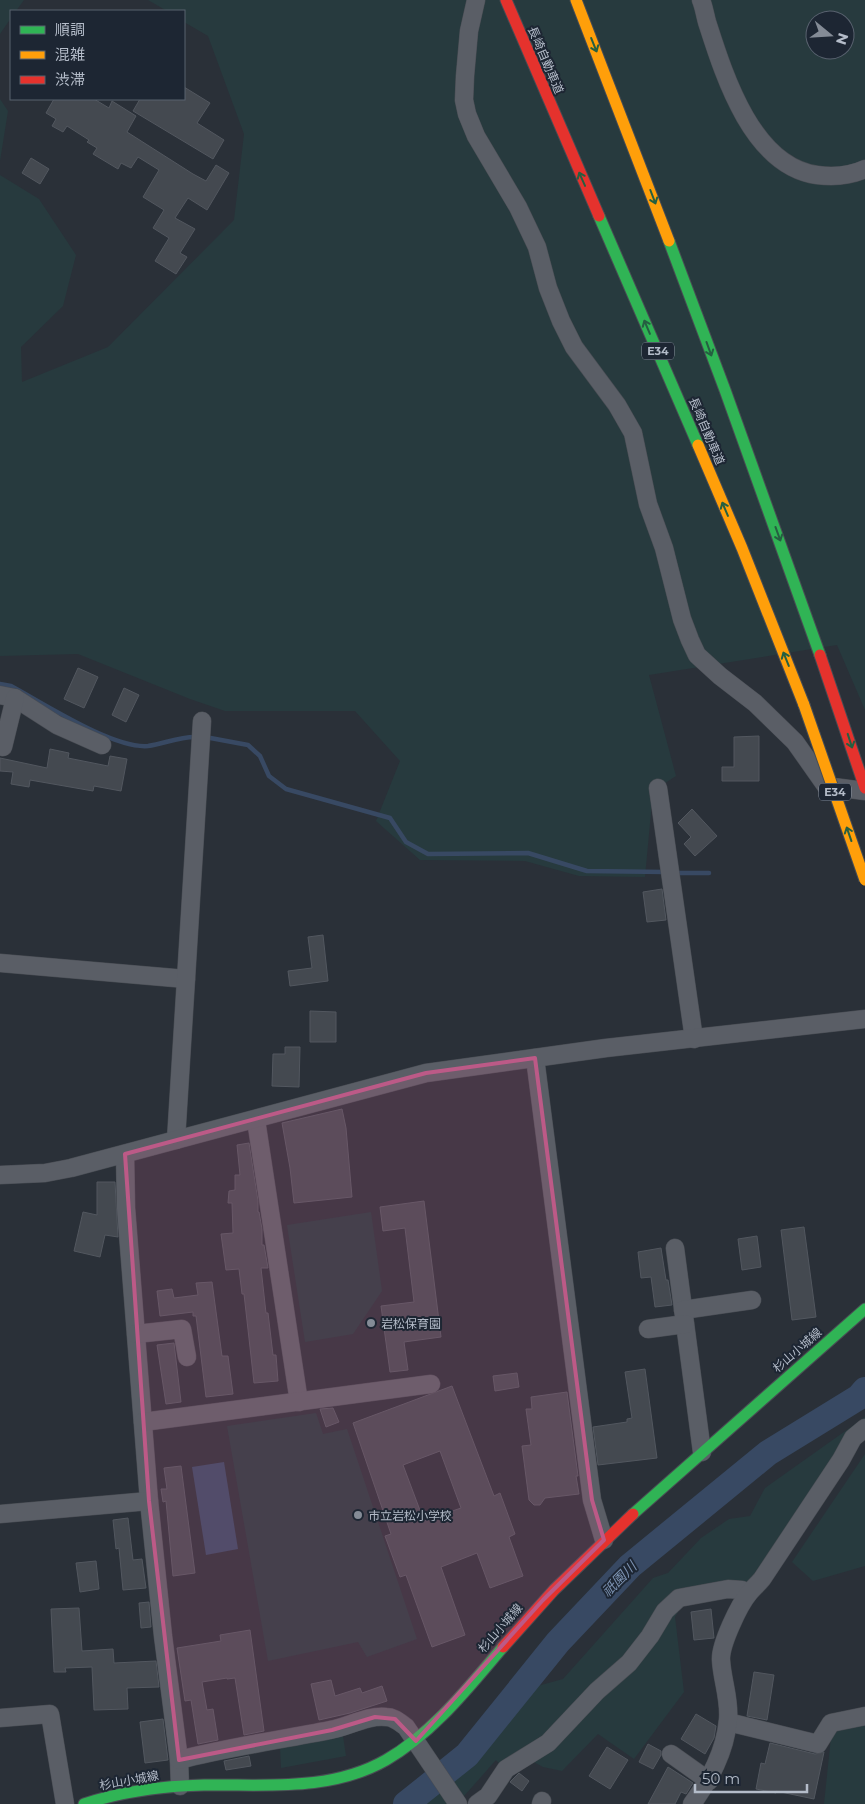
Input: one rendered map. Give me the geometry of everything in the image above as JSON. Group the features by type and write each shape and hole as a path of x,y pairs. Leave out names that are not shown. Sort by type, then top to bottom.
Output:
{"main road":[{"name":"長崎自動車道","path":"506,0 742,548 804,704 865,880"},
{"name":"E34","path":"576,0 688,291 778,534 834,694 865,790"},
{"name":"杉山小城線","path":"84,1804 138,1790 180,1786 292,1785 330,1780 366,1770 392,1757 416,1741 460,1696 543,1600 604,1540 865,1309"}],"street":[{"path":"476,0 469,31 465,76 464,100 467,114 476,136 518,206 537,247 548,288 560,321 574,347 617,405 633,433 648,504 664,548 682,619 697,655 720,676 755,703 795,742 826,786 865,790"},
{"path":"701,0 729,82 740,107 755,132 767,146 780,159 806,173 830,177 850,174 865,168"},
{"path":"3,748 7,696 57,725 102,745"},
{"path":"176,1140 201,732"},
{"path":"658,788 694,1039"},
{"path":"0,963 186,979"},
{"path":"0,1176 45,1173 71,1168 426,1073 606,1048 865,1020"},
{"path":"535,1058 592,1500 604,1540"},
{"path":"256,1120 299,1402"},
{"path":"125,1154 126,1208 142,1422 163,1636 179,1760 180,1786"},
{"path":"675,1248 702,1452"},
{"path":"648,1329 684,1317 752,1300"},
{"path":"136,1334 182,1329 187,1357"},
{"path":"142,1422 431,1384"},
{"path":"692,1804 709,1781 718,1761 728,1722 729,1701 721,1658 724,1639 748,1594 762,1579 841,1460 853,1438 865,1428"},
{"path":"0,1514 149,1501"},
{"path":"477,1804 488,1796 506,1769 548,1743 597,1691 629,1663 650,1636 665,1611 679,1598 728,1589 742,1590 748,1594"},
{"path":"0,1718 50,1714 64,1804"},
{"path":"728,1722 818,1744 831,1723 865,1716"},
{"path":"179,1760 220,1750 332,1730 376,1717 388,1717 396,1719 406,1727 458,1804"},
{"path":"671,1754 709,1781"}],"highlighted area":[{"path":"535,1058 592,1500 604,1540 543,1600 416,1741 395,1719 375,1717 332,1730 179,1760 149,1501 125,1154 426,1073"}],"green space":[{"path":"0,0 24,0 17,10 10,10 10,19 0,34"},
{"path":"148,0 865,0 865,710 837,645 649,675 676,776 653,791 645,877 579,876 525,861 420,860 376,821 400,761 355,711 225,711 78,654 0,656 0,175 39,199 76,255 63,306 21,347 22,382 108,347 234,220 244,134 208,36 185,23 185,10 165,10"},
{"path":"0,99 8,111 0,161"},
{"path":"371,1212 382,1291 353,1334 305,1342 287,1225"},
{"path":"316,1413 323,1434 347,1429 417,1639 367,1657 358,1642 268,1661 227,1426"},
{"path":"865,1417 865,1430 752,1579 731,1594 684,1602 675,1617 684,1692 634,1759 598,1734 562,1771 543,1767 528,1759 508,1773 496,1760 457,1804 423,1804 463,1769 534,1687 563,1679 653,1578 668,1573 701,1538 729,1519 750,1516 765,1488"},
{"path":"865,1454 865,1566 813,1581 792,1562"},
{"path":"865,1721 865,1804 824,1804 832,1728"},
{"path":"343,1736 346,1756 281,1768 280,1746"}],"water":[{"path":"224,1462 238,1549 206,1555 192,1467"}],"building":[{"path":"185,88 210,103 197,123 224,140 213,159 133,111 139,100 185,100"},
{"path":"53,100 96,100 109,108 112,101 136,116 127,132 193,174 206,181 216,165 229,173 207,210 188,198 175,218 195,229 180,253 187,257 176,274 155,261 169,238 153,228 164,210 143,197 159,170 138,157 131,168 121,163 118,169 93,154 97,148 87,142 89,140 67,126 63,132 52,126 56,119 46,113"},
{"path":"31,158 49,169 40,184 22,173"},
{"path":"78,668 98,677 84,708 64,699"},
{"path":"124,688 139,695 126,722 112,715"},
{"path":"759,736 759,781 722,781 722,767 734,767 734,737"},
{"path":"50,749 69,753 68,758 108,766 110,756 127,759 121,791 94,786 93,791 30,780 29,787 11,784 13,772 0,771 0,758 47,768"},
{"path":"692,809 717,836 695,856 684,844 691,837 678,823"},
{"path":"662,889 666,920 647,922 643,892"},
{"path":"323,935 328,981 290,986 288,971 312,968 308,937"},
{"path":"310,1011 336,1012 336,1042 310,1042"},
{"path":"285,1047 300,1047 299,1087 272,1086 273,1054 285,1054"},
{"path":"342,1109 346,1128 352,1197 294,1203 282,1123"},
{"path":"249,1143 262,1229 262,1245 264,1245 268,1268 261,1268 273,1355 276,1355 278,1381 254,1383 244,1294 242,1294 239,1269 226,1270 221,1234 233,1233 232,1203 228,1203 229,1191 235,1190 235,1175 240,1175 237,1145"},
{"path":"97,1182 115,1182 118,1237 105,1235 100,1257 74,1251 83,1212 97,1215"},
{"path":"424,1201 441,1337 404,1342 408,1370 390,1372 381,1306 414,1302 405,1228 383,1231 380,1207"},
{"path":"804,1227 816,1317 792,1320 781,1230"},
{"path":"757,1236 761,1267 742,1270 738,1239"},
{"path":"661,1248 672,1305 655,1307 651,1277 641,1278 638,1252"},
{"path":"212,1282 222,1356 228,1356 233,1394 206,1397 196,1316 193,1316 193,1312 160,1316 157,1291 172,1289 174,1298 198,1295 196,1283"},
{"path":"174,1343 181,1402 166,1404 157,1345"},
{"path":"645,1369 657,1458 598,1465 593,1427 627,1422 627,1419 632,1418 625,1372"},
{"path":"517,1373 519,1387 495,1391 493,1376"},
{"path":"452,1386 494,1496 500,1493 515,1534 509,1537 523,1576 490,1588 477,1553 441,1567 465,1635 432,1647 406,1575 400,1577 385,1536 391,1534 353,1423","holes":["440,1451 461,1508 424,1521 403,1465"]},
{"path":"567,1392 579,1494 545,1498 540,1505 534,1505 529,1500 522,1446 531,1445 526,1409 532,1409 531,1397"},
{"path":"333,1408 339,1422 326,1427 320,1409"},
{"path":"181,1466 195,1573 173,1576 166,1501 163,1502 161,1489 167,1489 164,1468"},
{"path":"128,1518 133,1560 142,1559 146,1588 123,1590 119,1548 116,1549 113,1520"},
{"path":"96,1561 99,1589 80,1592 76,1563"},
{"path":"149,1602 151,1627 141,1628 139,1603"},
{"path":"79,1608 82,1651 113,1649 114,1663 156,1661 159,1687 127,1688 128,1709 94,1710 92,1667 65,1668 66,1672 54,1672 51,1609"},
{"path":"711,1609 714,1638 694,1640 691,1612"},
{"path":"250,1630 264,1731 244,1735 235,1678 202,1682 207,1710 213,1709 218,1740 198,1744 191,1700 185,1701 177,1648 221,1641 220,1635"},
{"path":"754,1672 774,1675 767,1720 747,1716"},
{"path":"331,1680 335,1696 360,1688 362,1693 382,1686 387,1701 350,1713 319,1720 311,1684"},
{"path":"696,1714 716,1726 714,1738 705,1754 681,1739"},
{"path":"163,1719 168,1760 145,1763 140,1722"},
{"path":"770,1743 815,1754 824,1752 814,1799 756,1789 761,1763 765,1764"},
{"path":"648,1744 661,1751 661,1755 653,1769 639,1762"},
{"path":"607,1747 628,1760 610,1789 589,1776"},
{"path":"249,1756 251,1766 226,1770 224,1761"},
{"path":"668,1767 693,1783 686,1794 681,1792 675,1804 648,1804"},
{"path":"519,1773 529,1781 522,1791 510,1782"}],"waterway":[{"path":"0,684 11,686 78,724 133,745 148,746 197,737"},
{"path":"205,737 248,745 260,756 269,776 286,789 390,818 406,842 428,854 528,853 587,871 665,872"},
{"path":"675,873 709,873"},
{"name":"祇園川","path":"406,1804 467,1755 558,1642 630,1566 768,1453 859,1397 865,1390"}],"traffic: fast":[{"path":"599,216 698,445"},
{"path":"669,241 725,390 820,655"},
{"path":"633,1514 865,1309"},
{"path":"84,1804 113,1796 158,1788 204,1785 297,1784 320,1782 365,1770 386,1760 419,1737 449,1709 503,1647"}],"traffic: slow":[{"path":"576,0 669,241"},
{"path":"698,445 742,548 804,705"},
{"path":"804,705 865,880"}],"traffic: jam":[{"path":"506,0 599,216"},
{"path":"820,655 865,788"},
{"path":"503,1647 554,1590 633,1514"}],"place":[{"name":"岩松保育園","path":"371,1323"},
{"name":"市立岩松小学校","path":"358,1515"}]}
